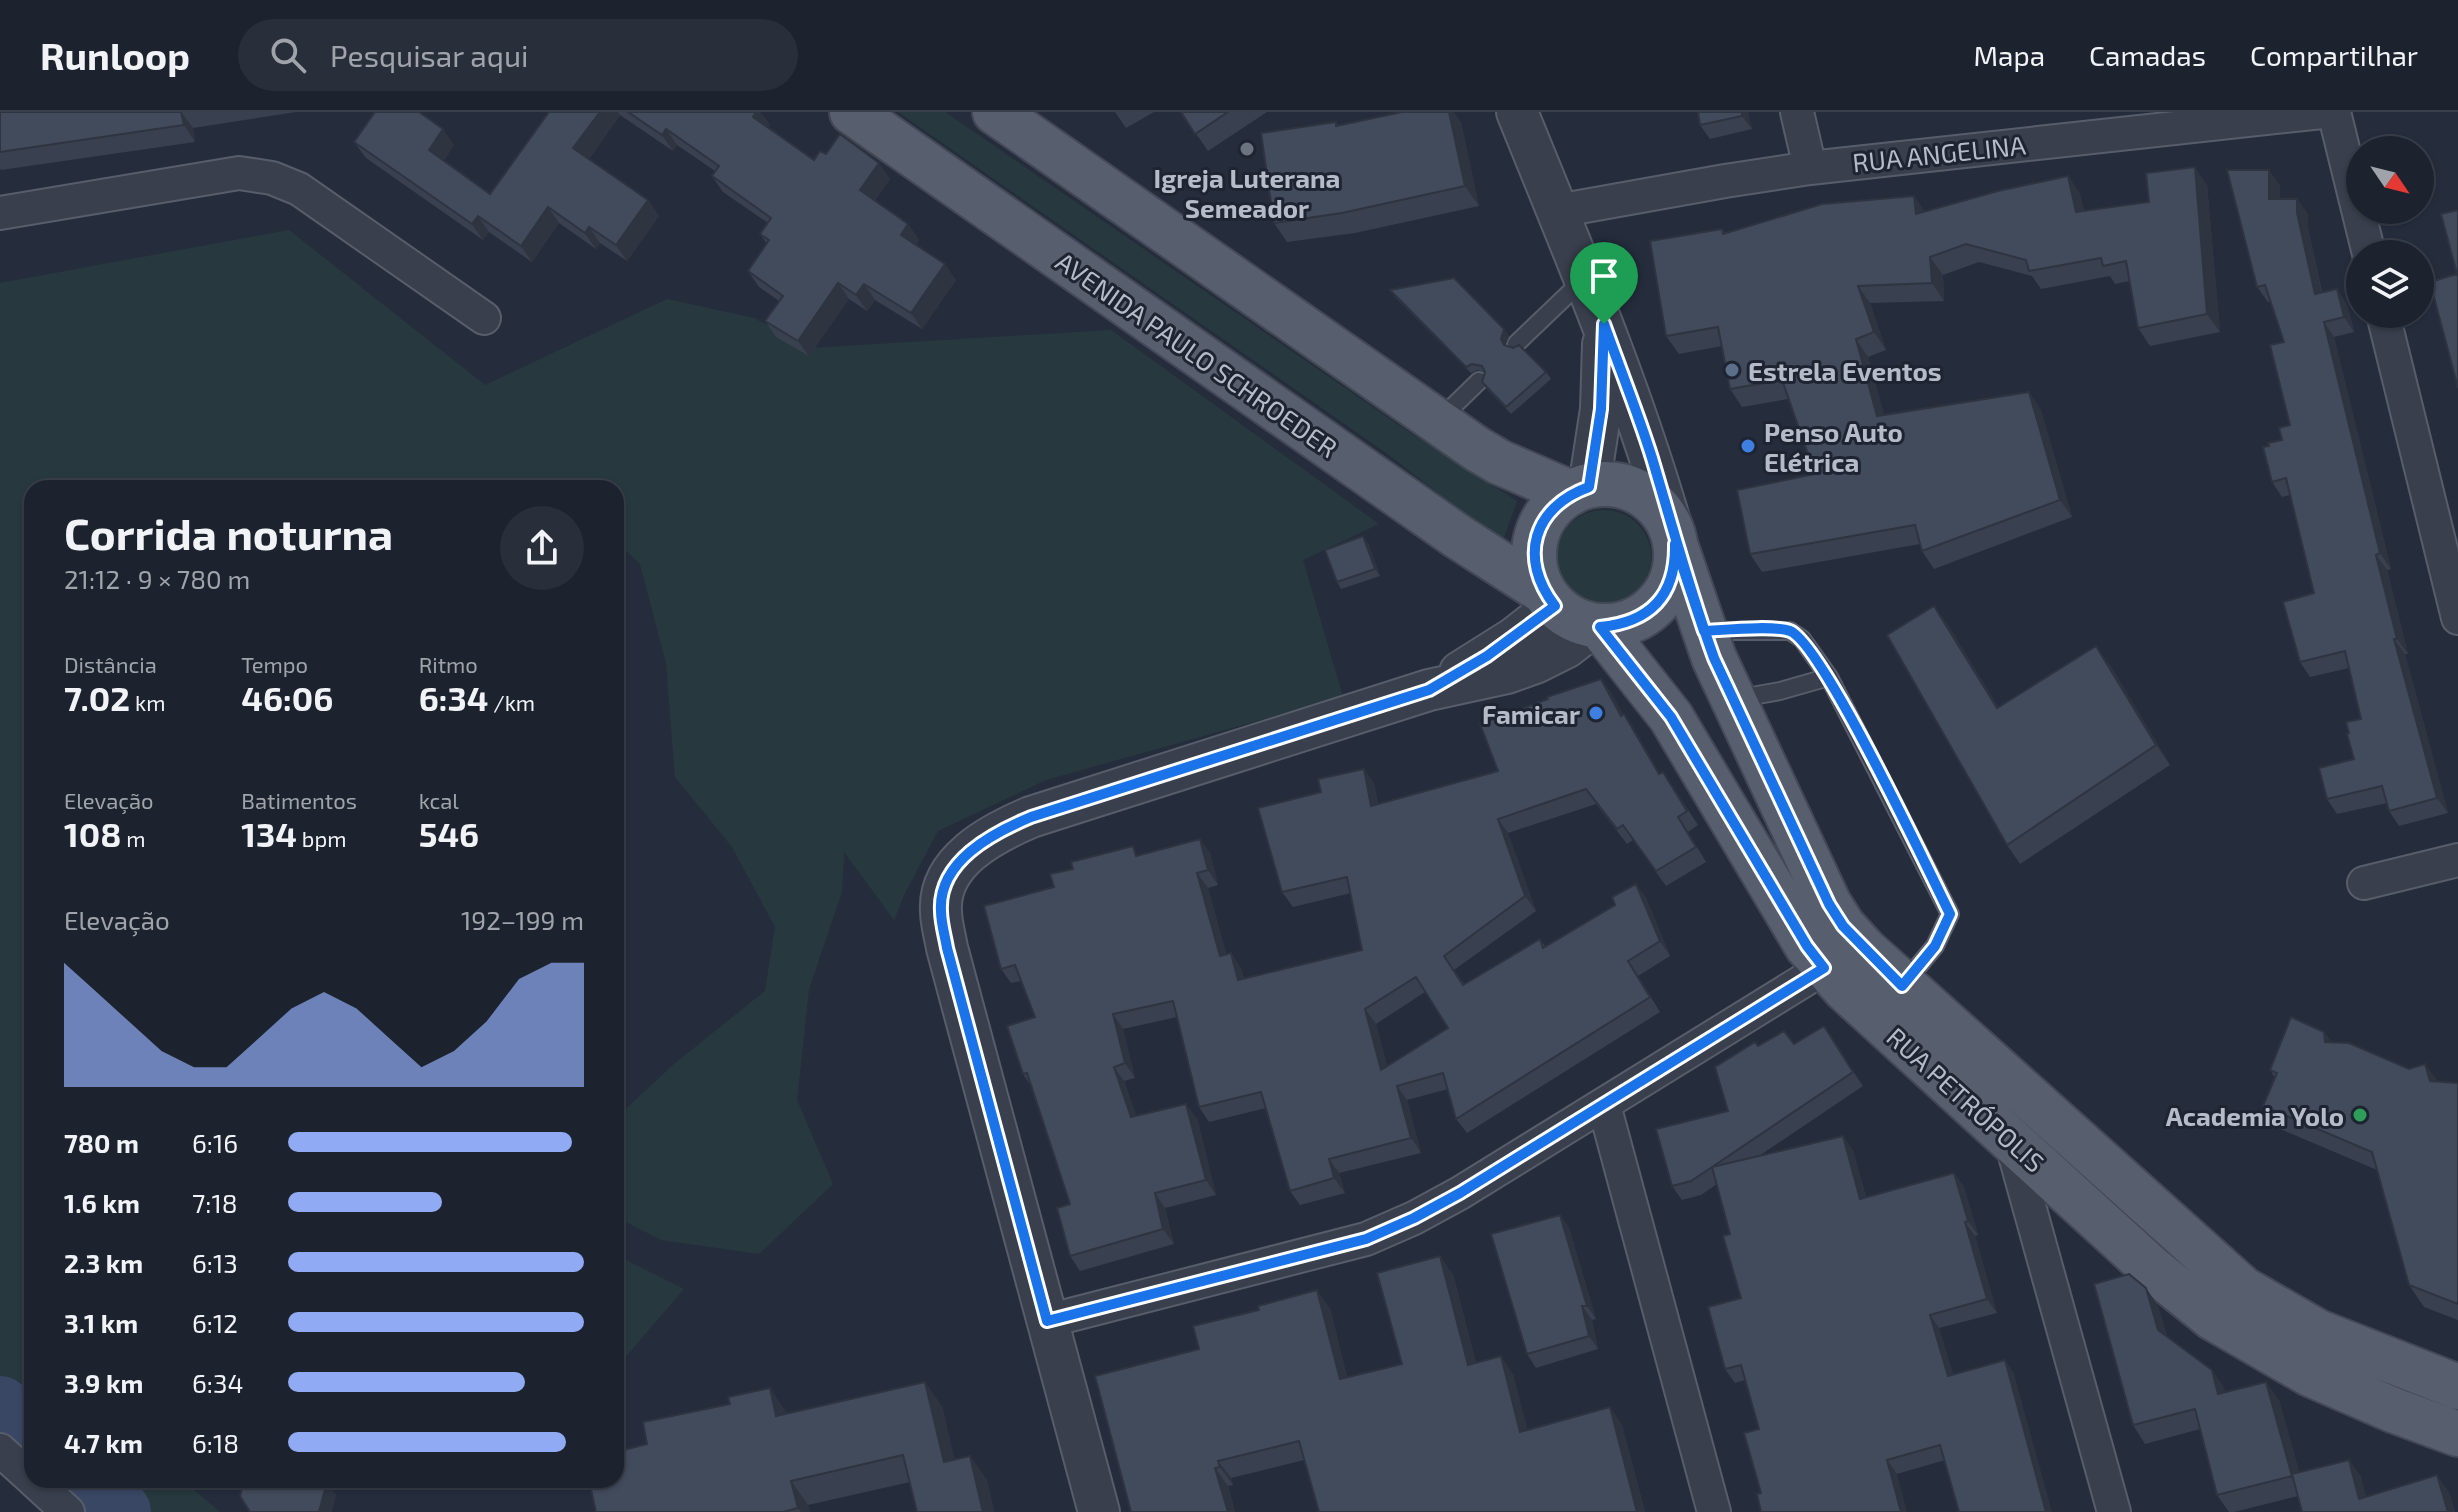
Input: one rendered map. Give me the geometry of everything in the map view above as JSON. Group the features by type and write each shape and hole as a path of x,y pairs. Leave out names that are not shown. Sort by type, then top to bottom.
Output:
{"main road":[{"name":"AVENIDA PAULO SCHROEDER","path":"852,112 1549,599"},
{"path":"995,112 1499,462 1580,490"},
{"path":"1609,484 1629,488 1647,497 1661,512 1674,537 1676,565 1669,585 1658,603 1622,625 1597,626 1573,619 1549,599 1536,574 1536,537 1544,519 1556,505 1580,490 1609,484"},
{"name":"RUA PETRÓPOLIS","path":"1674,537 1704,631 1733,699 1829,904 1843,926 1902,986 2243,1289 2318,1332 2458,1387"},
{"name":"RUA PETRÓPOLIS","path":"1597,626 1671,717 1807,946 1824,968 2150,1267 2213,1318 2310,1374 2458,1434"}],"street":[{"name":"RUA PETRÓPOLIS","path":"1517,112 1604,324 1642,428 1674,537"},
{"path":"1797,112 1810,168"},
{"name":"RUA ANGELINA","path":"1557,211 1810,168 2322,112"},
{"path":"2334,112 2366,240"},
{"path":"0,213 239,173 272,178 299,189 484,318"},
{"name":"RUA PETRÓPOLIS","path":"1580,490 1601,409 1604,324"},
{"path":"2386,328 2458,618"},
{"path":"1429,690 1487,656 1549,599"},
{"path":"1099,1512 947,948 940,908 948,881 963,858 982,841 1031,817 1429,690 1507,673 1567,647 1597,626"},
{"path":"2364,883 2458,860"},
{"path":"1047,1321 1366,1239 1414,1218 1460,1193 1824,968"},
{"path":"1604,1105 1714,1512"},
{"path":"2011,1141 2114,1512"},
{"path":"0,1450 24,1471"},
{"path":"43,1488 68,1512"}],"lane":[{"path":"1516,344 1586,277"},
{"path":"1438,421 1479,381"},
{"path":"1704,631 1790,631 1802,639 1829,677 1950,914 1935,946 1902,986"},
{"path":"1733,699 1780,691 1829,677"}],"shaded area":[{"path":"898,112 945,112 1406,430 1517,501 1502,543 1389,455"},
{"path":"289,230 485,385 667,299 754,318 811,348 1111,330 1379,524 1303,560 1343,697 1046,780 938,831 894,920 844,852 842,892 809,989 797,1100 833,1184 759,1254 661,1240 624,1221 624,1111 674,1064 765,991 775,927 732,847 675,777 666,663 640,564 624,549 624,480 24,480 24,1412 0,1391 0,283"},
{"path":"1604,510 1622,513 1637,524 1648,539 1651,557 1648,575 1637,590 1622,601 1604,604 1586,601 1571,590 1560,575 1557,557 1560,539 1571,524 1586,513"},
{"path":"624,1259 684,1289 624,1359"},
{"path":"110,1488 192,1488 220,1512 138,1512"}],"building":[{"path":"0,112 181,112 184,125 0,152"},
{"path":"375,112 419,112 443,129 429,150 490,194 549,112 600,112 573,148 648,200 616,245 589,227 585,233 548,207 521,246 478,216 472,224 354,142"},
{"path":"628,112 756,112 753,117 814,160 820,151 826,154 840,134 879,163 860,190 908,224 901,235 945,264 911,313 864,284 856,295 838,283 798,341 765,321 783,296 748,271 769,240 760,234 771,218 712,176 719,166 666,129 662,135"},
{"path":"1181,112 1228,112 1195,134"},
{"path":"1402,112 1449,112 1465,186 1342,213 1274,223 1261,133 1336,122 1336,126"},
{"path":"1698,112 1742,112 1742,116 1700,125"},
{"path":"2195,167 2207,314 2138,328 2126,261 2103,266 2101,258 2029,271 2026,260 1966,244 1930,257 1932,283 1858,286 1874,332 1856,339 1877,416 2029,392 2060,500 1922,551 1915,525 1750,554 1737,490 1815,474 1782,380 1730,389 1718,327 1666,336 1650,241 1722,229 1723,234 1822,204 1914,196 1916,214 1998,191 2068,176 2076,212 2149,202 2146,173"},
{"path":"2227,170 2269,170 2269,199 2297,199 2297,213 2315,294 2337,289 2344,317 2324,322 2380,553 2376,555 2397,639 2394,639 2437,798 2389,811 2382,786 2327,799 2319,768 2354,759 2346,722 2361,719 2345,651 2300,662 2283,602 2314,593 2286,478 2272,482 2263,447 2282,440 2279,428 2290,425 2270,345 2284,342 2265,285 2257,287"},
{"path":"2458,210 2458,388 2434,297 2434,281 2457,274 2441,214"},
{"path":"1454,278 1504,329 1501,339 1504,345 1513,348 1519,345 1546,372 1506,407 1482,382 1485,372 1482,366 1472,364 1466,367 1390,290"},
{"path":"1363,536 1375,569 1337,582 1325,550"},
{"path":"1934,606 1997,708 2096,646 2156,745 2007,845 1887,635"},
{"path":"1601,679 1621,716 1624,714 1659,774 1663,772 1687,811 1678,817 1696,847 1656,871 1623,825 1617,829 1586,789 1498,819 1525,896 1444,956 1463,985 1540,939 1543,948 1615,905 1612,897 1636,884 1660,941 1628,961 1650,997 1456,1119 1443,1073 1397,1086 1411,1138 1329,1159 1334,1178 1290,1191 1261,1092 1199,1107 1173,1001 1113,1014 1125,1063 1114,1067 1131,1117 1186,1104 1206,1180 1155,1193 1163,1229 1070,1256 1057,1208 1070,1204 1027,1073 1023,1074 1007,1026 1035,1017 1015,965 1001,969 984,906 1054,887 1050,874 1073,869 1071,862 1133,846 1136,856 1200,839 1208,870 1197,873 1220,956 1231,953 1238,980 1362,950 1347,877 1282,892 1258,808 1321,792 1318,779 1364,769 1371,806 1498,771 1480,724","holes":["1416,977 1448,1028 1381,1070 1365,1009"]},
{"path":"2291,1017 2324,1032 2325,1042 2349,1043 2409,1069 2425,1064 2430,1081 2458,1083 2458,1304 2409,1285 2372,1152 2263,1106 2277,1073 2270,1070"},
{"path":"1824,1026 1853,1072 1691,1181 1672,1186 1656,1129 1728,1111 1715,1067 1755,1042 1758,1046 1784,1031 1794,1044"},
{"path":"1843,1136 1860,1199 1954,1173 1987,1299 1930,1315 1948,1376 2005,1360 2046,1512 1959,1512 1940,1445 1887,1460 1901,1512 1761,1512 1757,1494 1761,1493 1744,1433 1759,1429 1741,1365 1725,1369 1708,1307 1741,1298 1723,1236 1730,1234 1712,1167"},
{"path":"1560,1215 1587,1306 1582,1306 1589,1336 1527,1354 1491,1234"},
{"path":"1440,1256 1468,1365 1501,1356 1520,1432 1610,1407 1637,1512 1319,1512 1299,1441 1218,1461 1220,1467 1215,1468 1228,1512 1131,1512 1095,1376 1199,1349 1193,1326 1259,1310 1258,1306 1317,1290 1340,1379 1402,1364 1377,1273"},
{"path":"2129,1274 2146,1288 2158,1330 2212,1370 2218,1394 2266,1382 2292,1476 2217,1495 2195,1409 2133,1425 2094,1284"},
{"path":"925,1382 944,1462 970,1456 983,1512 917,1512 903,1455 791,1481 798,1508 783,1512 596,1512 591,1488 624,1488 624,1450 647,1444 643,1422 730,1404 728,1397 770,1388 776,1416"},
{"path":"2349,1460 2359,1499 2437,1475 2448,1512 2302,1512 2292,1474"},
{"path":"242,1488 325,1488 319,1512 250,1512 240,1496"}],"waterway":[{"path":"0,1408 24,1429"},
{"path":"91,1488 119,1512"}],"place":[{"name":"Igreja Luterana Semeador","path":"1247,149"},
{"name":"Estrela Eventos","path":"1732,370"},
{"name":"Penso Auto Elétrica","path":"1748,446"},
{"name":"Famicar","path":"1596,713"},
{"name":"Academia Yolo","path":"2360,1115"}],"route":[{"path":"1604,324 1601,409 1589,487 1571,493 1556,505 1544,519 1536,537 1536,574 1555,606 1514,638 1429,690 1031,817 1002,829 963,858 948,881 940,908 947,948 1047,1321 1366,1239 1414,1218 1460,1193 1824,968 1807,946 1671,717 1600,627 1622,625 1641,617 1658,603 1676,565 1675,544 1704,631 1790,631 1802,639 1829,677 1950,914 1935,946 1902,986 1843,926 1829,904 1714,658 1704,631 1675,544 1632,398 1604,324"}]}
